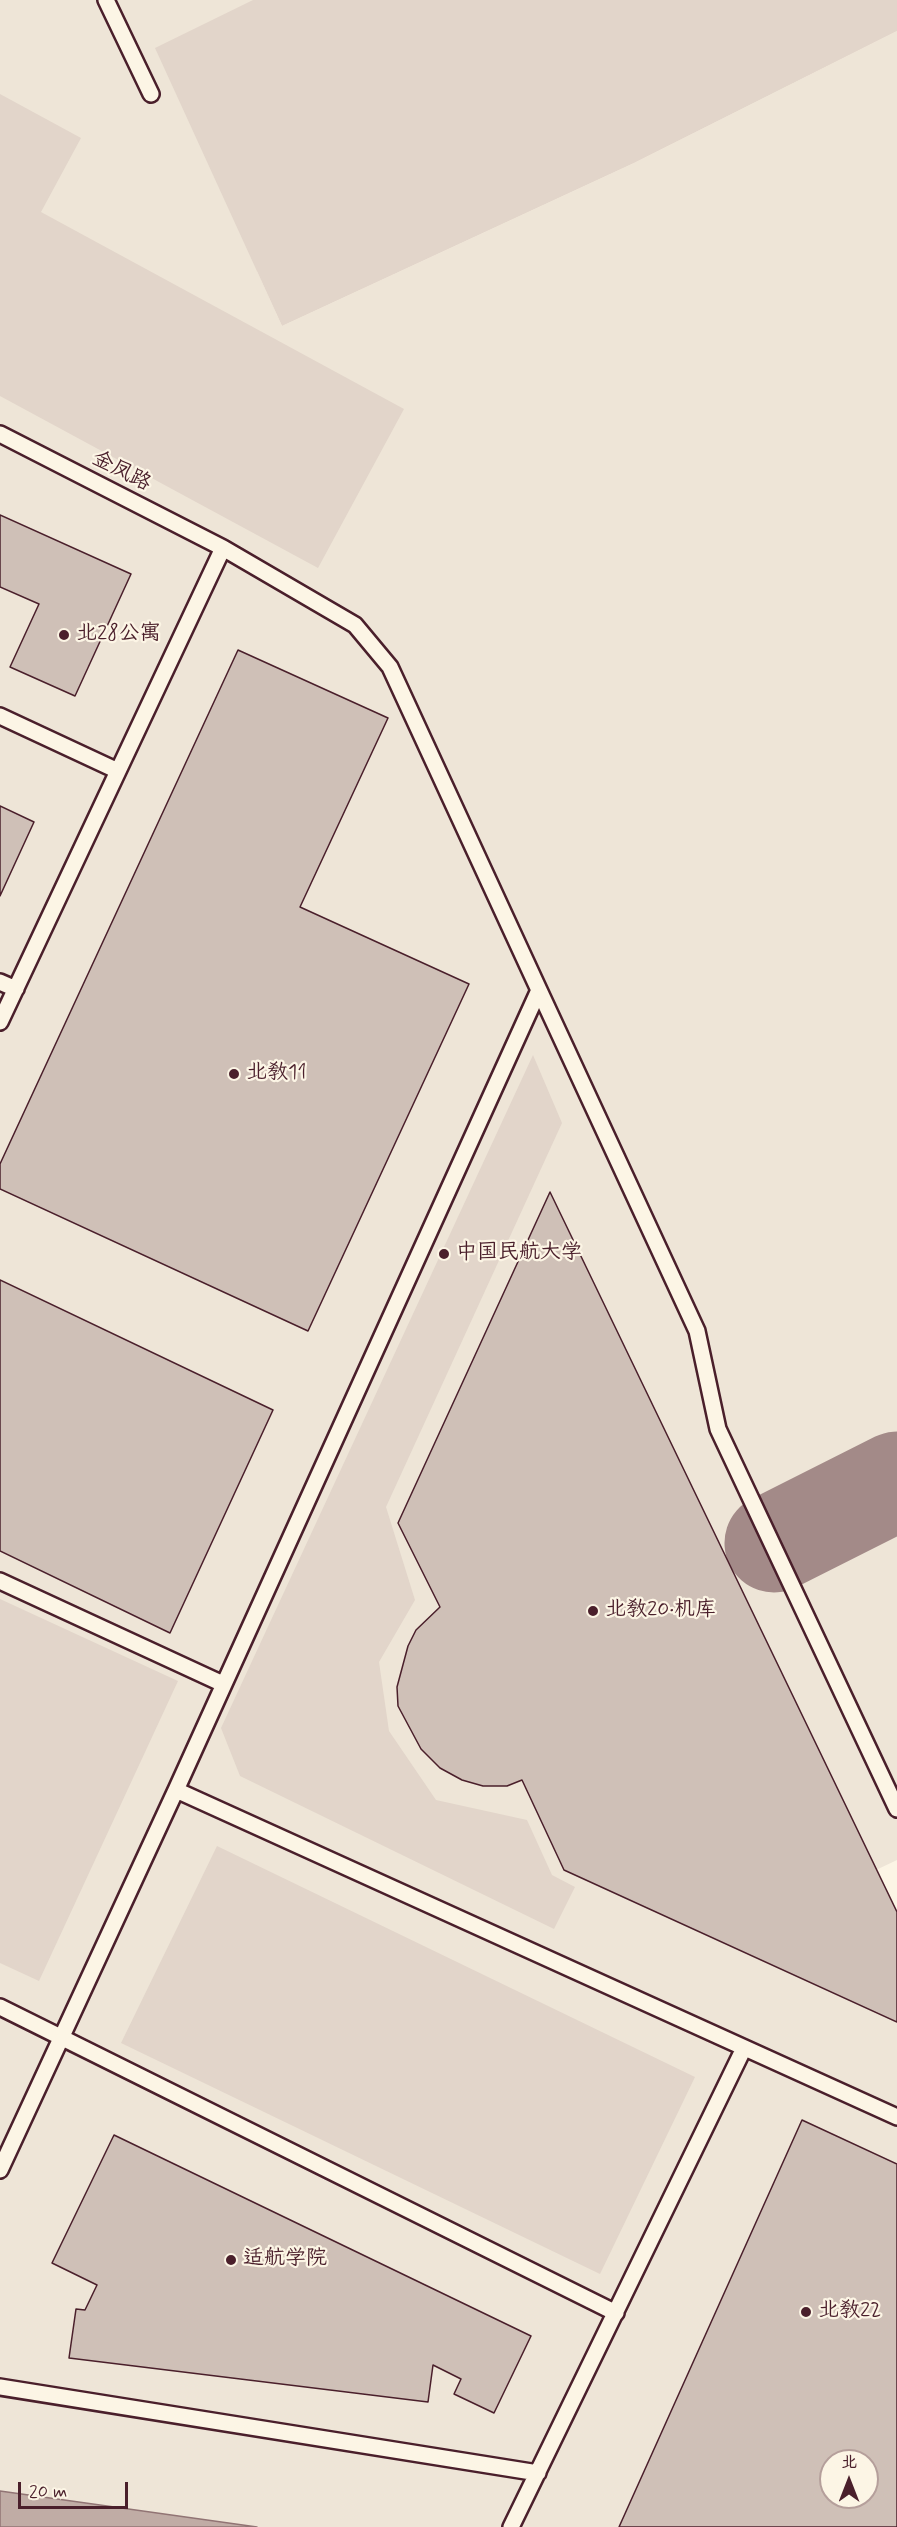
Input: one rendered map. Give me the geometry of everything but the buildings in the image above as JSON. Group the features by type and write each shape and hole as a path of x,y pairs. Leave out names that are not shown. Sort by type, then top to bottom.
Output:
{"lane":[{"path":"106,0 151,94"},
{"name":"金凤路","path":"0,434 223,548 355,626 390,667 697,1331 718,1429 897,1809"},
{"path":"0,1022 223,548"},
{"path":"0,716 118,771"},
{"path":"0,982 16,989"},
{"path":"0,2170 176,1790 538,990"},
{"path":"0,1581 223,1684"},
{"path":"176,1790 897,2117"},
{"path":"0,2007 616,2313"},
{"path":"511,2527 744,2048"},
{"path":"0,2387 538,2473"}],"shaded area":[{"name":"中国民航大学","path":"0,0 862,0 257,271 282,326 634,163 897,31 897,1860 876,1870 897,1912 897,2527 0,2527"},
{"path":"253,0 897,0 897,31 634,163 282,326 155,48"},
{"path":"0,94 81,138 41,212 404,409 318,568 0,396"},
{"path":"533,1055 562,1123 386,1507 415,1600 379,1662 389,1731 436,1800 527,1820 552,1875 575,1887 554,1929 240,1776 221,1728"},
{"path":"0,1599 178,1681 39,1981 0,1963"},
{"path":"217,1846 695,2077 600,2274 121,2043"},
{"path":"0,2491 257,2527 0,2527"}],"taxiway":[{"path":"774,1543 897,1481"}],"place":[{"name":"北28公寓","path":"64,635"},
{"name":"北教11","path":"234,1074"},
{"name":"中国民航大学","path":"444,1254"},
{"name":"北教20·机库","path":"593,1611"},
{"name":"适航学院","path":"231,2260"},
{"name":"北教22","path":"806,2312"}]}
